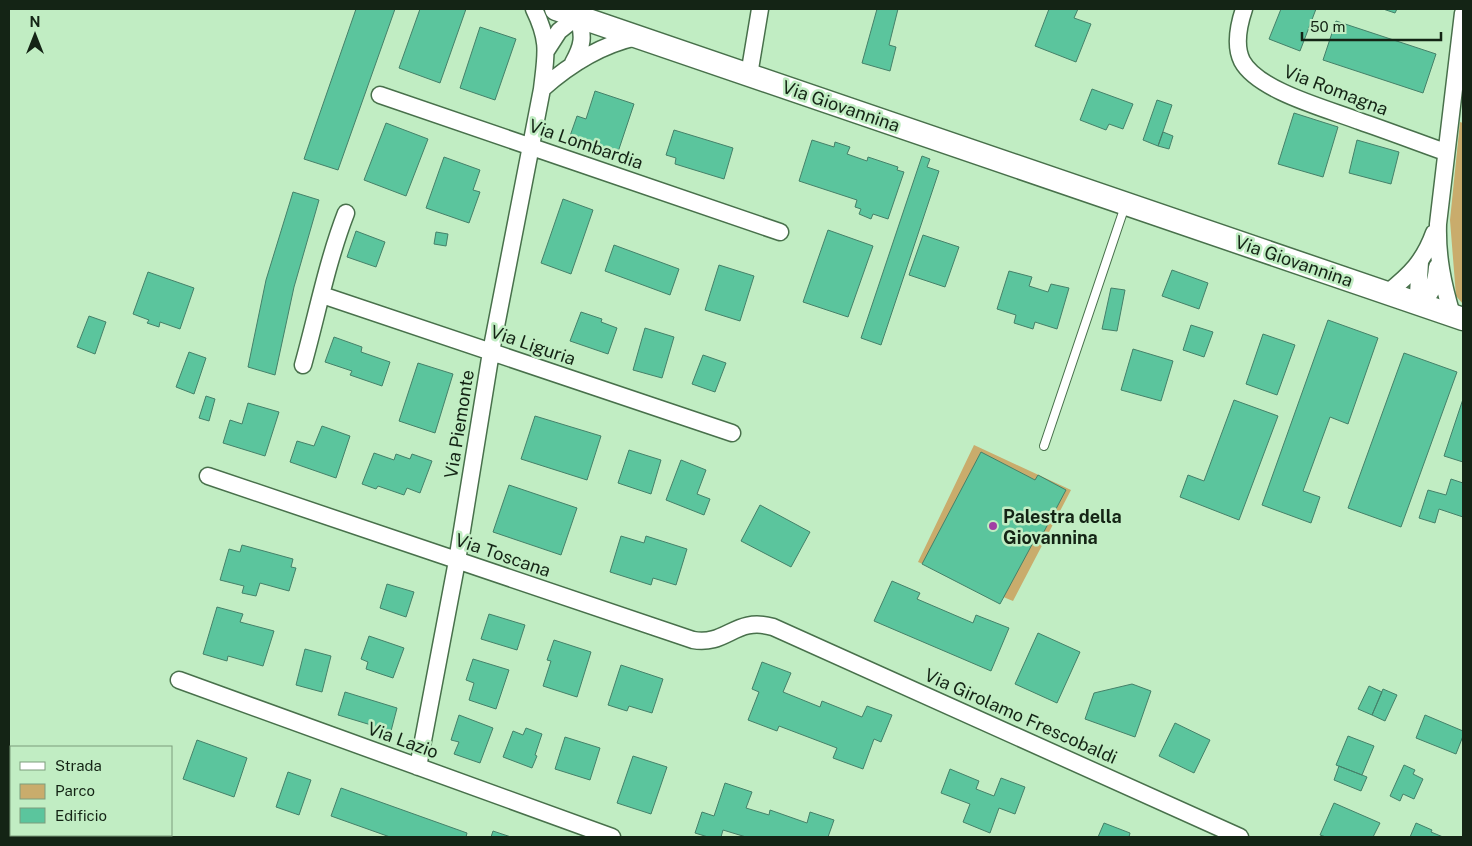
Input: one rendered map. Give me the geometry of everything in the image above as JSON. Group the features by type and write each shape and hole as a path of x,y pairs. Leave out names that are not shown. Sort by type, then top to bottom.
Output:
{"street":[{"name":"Via Piemonte","path":"418,767 457,561 491,352 542,89 546,51 545,38 534,9"},
{"name":"Via Giovannina","path":"556,9 1458,317"},
{"path":"749,75 760,9"},
{"name":"Via Romagna","path":"1244,9 1239,28 1239,54 1248,68 1260,79 1297,98 1445,152"},
{"path":"1420,262 1418,294 1421,304 1430,296 1436,276 1438,224 1445,152 1460,48 1463,13"},
{"name":"Via Piemonte","path":"546,51 559,31 578,16"},
{"path":"573,63 580,50 582,40 582,30 578,16"},
{"path":"542,89 573,63 622,40 640,37"},
{"name":"Via Lombardia","path":"380,95 780,232"},
{"path":"303,365 332,252 346,213"},
{"path":"1387,293 1411,274 1420,262 1429,248 1438,224"},
{"path":"1438,255 1444,287 1458,317"},
{"name":"Via Liguria","path":"322,295 732,433"},
{"name":"Via Toscana","path":"208,476 693,640 707,642 715,640 742,626 757,624 785,632"},
{"name":"Via Girolamo Frescobaldi","path":"785,632 1240,837"},
{"name":"Via Lazio","path":"179,680 612,837"}],"lane":[{"path":"1044,446 1126,204"}],"green space":[{"path":"1460,122 1463,123 1463,304 1456,296 1450,220"},
{"name":"Palestra della Giovannina","path":"974,445 1071,490 1013,601 918,562"}],"building":[{"path":"356,9 395,9 338,170 304,159"},
{"path":"420,9 466,9 440,83 399,68"},
{"path":"877,9 898,9 889,45 896,47 890,71 862,63"},
{"path":"1049,9 1078,9 1074,18 1091,24 1076,62 1035,46"},
{"path":"1281,9 1316,9 1300,51 1269,39"},
{"path":"1383,9 1397,9 1395,13"},
{"path":"1336,21 1436,54 1423,93 1323,60"},
{"path":"480,27 516,39 495,100 460,88"},
{"path":"1092,89 1133,104 1123,129 1109,124 1106,130 1080,120"},
{"path":"595,91 634,104 618,152 570,136 577,116 586,119"},
{"path":"1157,100 1172,105 1158,146 1143,140"},
{"path":"1294,113 1338,127 1323,177 1278,164"},
{"path":"386,123 428,139 406,196 364,180"},
{"path":"674,130 733,148 724,179 675,164 676,158 666,155"},
{"path":"1163,132 1173,136 1169,149 1158,146"},
{"path":"812,140 834,147 835,142 850,147 847,154 867,161 868,157 898,167 897,170 904,172 888,219 873,214 871,219 859,214 861,209 855,207 857,200 799,181"},
{"path":"1357,140 1399,152 1391,184 1349,173"},
{"path":"922,156 930,159 927,167 939,171 881,345 861,338"},
{"path":"444,157 480,170 473,190 480,192 469,223 426,208"},
{"path":"293,192 319,200 294,287 275,375 248,367 266,280"},
{"path":"563,199 593,210 571,274 541,263"},
{"path":"828,230 873,246 848,317 803,302"},
{"path":"356,231 385,242 376,267 347,257"},
{"path":"436,232 448,234 446,246 434,244"},
{"path":"923,235 959,247 945,287 909,275"},
{"path":"614,245 679,269 670,295 605,271"},
{"path":"719,265 754,276 740,321 705,310"},
{"path":"1172,270 1208,283 1199,309 1162,296"},
{"path":"1009,271 1032,277 1029,286 1048,292 1051,284 1069,288 1057,329 1035,322 1033,329 1014,323 1016,315 997,309"},
{"path":"148,272 194,288 180,329 160,322 159,327 147,323 149,320 133,314"},
{"path":"1111,288 1125,290 1117,331 1102,329"},
{"path":"581,312 602,319 601,322 617,328 608,354 570,341"},
{"path":"89,316 106,322 95,354 77,347"},
{"path":"1328,320 1378,338 1348,424 1330,417 1303,491 1320,497 1311,523 1262,505"},
{"path":"1191,325 1213,332 1204,357 1183,350"},
{"path":"645,328 674,337 662,378 633,370"},
{"path":"1263,334 1295,345 1277,395 1246,384"},
{"path":"334,337 362,347 361,352 390,362 382,386 350,375 352,371 325,362"},
{"path":"1133,349 1173,361 1161,401 1121,390"},
{"path":"189,352 206,358 194,394 176,387"},
{"path":"1404,353 1457,372 1401,527 1348,508"},
{"path":"703,355 726,363 715,392 692,384"},
{"path":"418,363 453,374 435,433 399,421"},
{"path":"206,396 215,399 209,421 199,418"},
{"path":"1463,399 1463,462 1444,456"},
{"path":"1234,400 1278,416 1239,520 1180,497 1188,475 1204,481"},
{"path":"248,403 279,412 265,456 223,443 230,420 242,424"},
{"path":"535,416 601,436 587,480 521,459"},
{"path":"322,426 350,436 336,478 290,462 297,441 314,446"},
{"path":"629,450 661,460 651,494 618,483"},
{"name":"Palestra della Giovannina","path":"981,452 1035,480 1038,475 1066,490 1039,541 1035,539 1000,604 922,564"},
{"path":"374,453 394,460 396,454 410,459 412,454 432,461 420,493 407,488 404,495 378,486 376,489 362,484"},
{"path":"681,460 706,470 697,494 710,499 704,515 666,500"},
{"path":"1451,479 1463,483 1463,517 1439,509 1435,523 1419,518 1428,490 1446,495"},
{"path":"509,485 577,508 561,555 493,532"},
{"path":"760,505 810,532 791,567 741,541"},
{"path":"621,536 644,543 646,536 687,549 676,585 653,578 651,585 610,572"},
{"path":"242,545 293,559 291,567 296,568 289,591 260,583 256,596 242,593 244,586 220,580 229,549 240,552"},
{"path":"892,581 920,593 917,599 973,623 976,615 1009,628 991,671 874,621"},
{"path":"387,584 414,592 406,617 380,608"},
{"path":"217,607 243,614 240,622 274,631 263,666 228,656 227,661 203,654"},
{"path":"489,614 525,625 517,650 481,639"},
{"path":"1038,633 1080,652 1057,703 1015,684"},
{"path":"369,636 404,648 393,678 366,669 368,662 361,659"},
{"path":"554,640 591,652 577,697 543,686 551,661 547,660"},
{"path":"305,649 331,656 322,692 296,685"},
{"path":"473,659 509,670 496,709 469,700 474,683 466,680"},
{"path":"762,662 791,673 783,692 820,707 822,701 862,717 867,706 892,715 881,742 874,739 863,769 833,758 837,748 779,726 777,731 748,720 759,692 752,689"},
{"path":"621,665 663,679 652,713 629,706 627,711 608,705"},
{"path":"1132,684 1151,691 1135,737 1085,719 1094,693"},
{"path":"1369,686 1382,692 1372,715 1358,709"},
{"path":"1383,689 1397,695 1385,721 1372,715"},
{"path":"345,692 397,708 391,731 338,715"},
{"path":"459,715 493,728 480,763 454,754 459,742 451,740"},
{"path":"1425,715 1463,731 1456,754 1416,738"},
{"path":"1175,723 1210,740 1194,773 1159,756"},
{"path":"526,728 542,734 532,768 503,757 513,731 523,735"},
{"path":"1348,736 1374,746 1362,775 1336,765"},
{"path":"565,737 600,748 590,780 555,769"},
{"path":"197,740 247,758 234,797 183,779"},
{"path":"633,756 667,767 651,814 617,803"},
{"path":"1404,765 1415,770 1413,774 1423,779 1414,799 1403,794 1400,801 1390,796"},
{"path":"1339,766 1367,777 1361,791 1334,780"},
{"path":"950,769 979,781 976,789 994,796 1001,778 1025,787 1015,814 999,808 990,833 963,822 970,804 941,793"},
{"path":"288,772 311,780 299,815 276,807"},
{"path":"725,783 752,792 746,808 769,815 770,810 807,823 810,812 834,820 828,837 746,837 723,830 721,837 708,837 695,833 702,812 714,816"},
{"path":"341,788 467,833 466,837 390,837 331,816"},
{"path":"1334,803 1380,823 1373,837 1326,837 1320,835"},
{"path":"1104,823 1130,833 1129,837 1098,837"},
{"path":"1416,823 1432,830 1431,832 1443,837 1410,837"},
{"path":"493,831 511,837 491,837"}],"place":[{"name":"Palestra della Giovannina","path":"993,526"}]}
